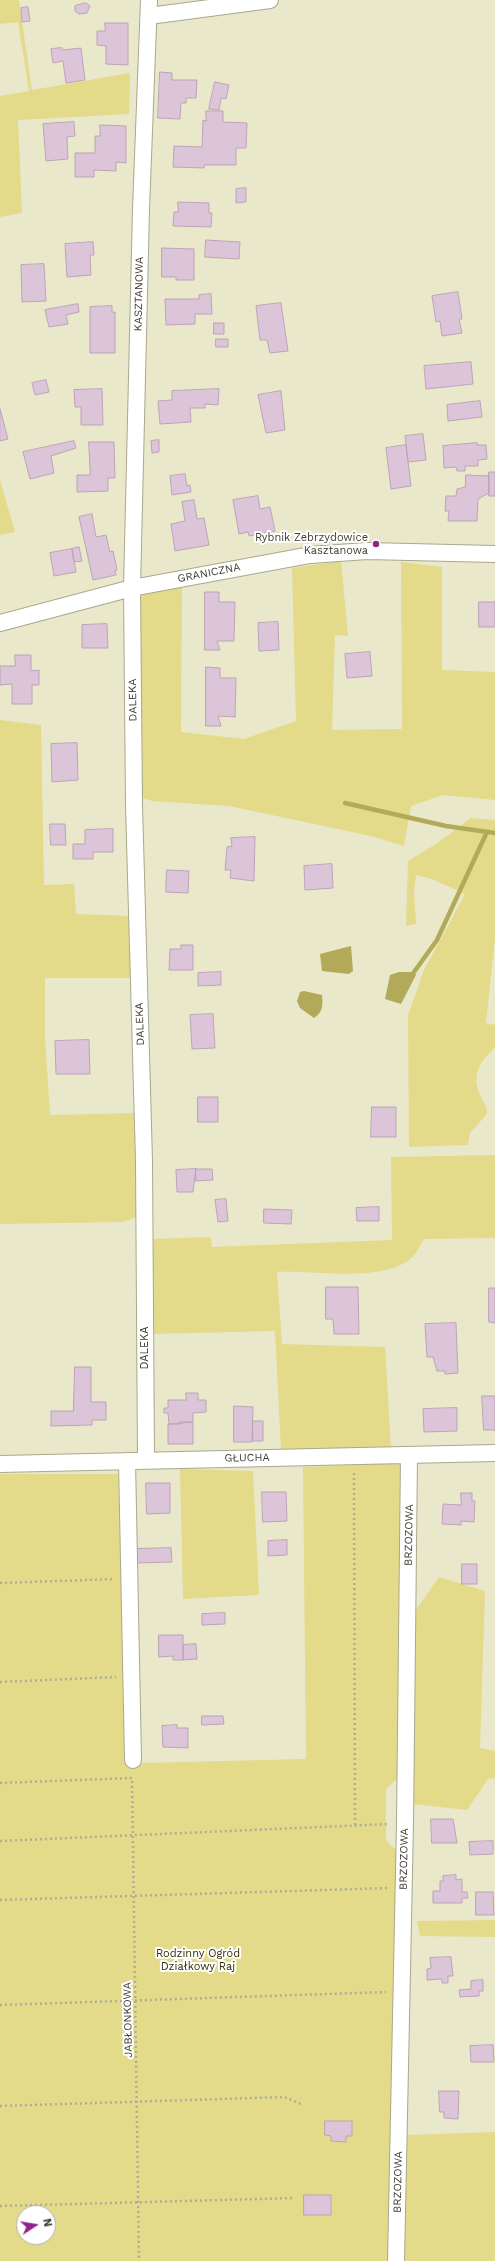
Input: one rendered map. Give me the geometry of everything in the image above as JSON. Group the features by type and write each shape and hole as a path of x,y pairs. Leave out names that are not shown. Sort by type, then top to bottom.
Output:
{"street":[{"name":"KASZTANOWA","path":"132,588 140,209 149,0"},
{"path":"149,16 270,0"},
{"name":"GRANICZNA","path":"0,622 132,588 310,555 367,550 495,554"},
{"name":"DALEKA","path":"132,588 134,805 144,1161 146,1460"},
{"name":"GŁUCHA","path":"0,1464 495,1453"},
{"name":"BRZOZOWA","path":"396,2261 405,1823 409,1456"},
{"path":"128,1461 129,1765"}],"path":[{"path":"354,1473 355,1826"},
{"path":"0,1583 117,1579 118,1586"},
{"path":"0,1682 121,1677"},
{"path":"0,1783 124,1778 129,1765"},
{"name":"JABŁONKOWA","path":"124,1778 132,1778 139,2261"},
{"path":"0,1841 133,1837 405,1823"},
{"path":"0,1900 134,1894 392,1888"},
{"path":"0,2005 390,1992"},
{"path":"0,2106 284,2097 302,2104"},
{"path":"0,2206 138,2201 295,2198"}],"green space":[{"path":"0,0 19,0 32,90 130,73 129,114 18,120 22,213 0,217 0,96 29,91 18,22 0,24"},
{"path":"0,480 15,532 0,535"},
{"path":"341,561 348,636 335,635 332,730 402,729 401,562 442,567 442,670 495,672 495,800 443,795 411,806 404,846 371,836 229,806 152,801 139,797 140,593 182,587 181,732 244,739 296,721 292,568"},
{"path":"0,720 41,725 44,885 74,884 76,914 131,916 133,978 45,978 45,1037 50,1115 138,1113 137,1217 123,1222 0,1224"},
{"path":"471,818 495,820 495,938 486,1023 495,1025 495,1047 478,1069 476,1082 486,1107 487,1114 470,1133 468,1145 409,1147 408,1015 424,970 465,894 432,879 416,875 414,892 416,924 406,926 408,861 436,844"},
{"path":"495,1155 495,1238 424,1239 410,1259 397,1266 382,1271 346,1274 277,1272 282,1344 385,1347 391,1448 281,1451 275,1331 153,1334 153,1239 211,1237 212,1247 392,1240 391,1157"},
{"name":"Rodzinny Ogród Działkowy Raj","path":"405,1463 402,1774 386,1789 386,1840 397,1851 392,2261 0,2261 0,1474 118,1474 124,1661 140,1763 306,1759 303,1467"},
{"path":"180,1469 253,1471 259,1595 183,1599"},
{"path":"439,1577 485,1591 480,1748 495,1751 495,1778 488,1779 467,1810 413,1804 416,1610"},
{"path":"495,1920 495,1937 420,1936 417,1921"},
{"path":"495,2132 495,2261 402,2261 406,2135"}],"shaded area":[{"path":"351,946 353,971 349,974 322,971 320,954"},
{"path":"399,972 414,972 416,975 401,1004 385,999 390,975"},
{"path":"304,991 322,995 322,1008 314,1018 300,1008 297,1001 300,992"}],"building":[{"path":"86,3 90,6 87,13 79,14 75,11 75,6"},
{"path":"28,7 30,21 22,22 21,8"},
{"path":"105,23 128,23 128,65 106,64 106,46 97,45 97,31 105,31"},
{"path":"62,48 63,50 81,48 85,80 66,83 63,61 53,63 51,49"},
{"path":"160,72 172,73 172,80 197,80 196,98 186,98 186,103 181,103 180,119 158,118"},
{"path":"215,82 229,85 226,99 221,98 219,110 209,109"},
{"path":"206,111 223,111 223,122 247,123 246,148 236,148 236,165 204,165 204,168 173,167 174,146 202,147 203,120 206,121"},
{"path":"74,122 75,136 67,137 68,159 46,161 43,124"},
{"path":"100,125 126,126 126,163 116,162 116,171 94,170 94,177 75,177 75,153 95,153 95,136 100,136"},
{"path":"246,188 246,202 236,203 236,189"},
{"path":"178,202 209,203 209,213 212,213 211,227 173,226 174,212 178,212"},
{"path":"206,240 240,242 239,259 205,257"},
{"path":"93,242 94,255 90,255 91,275 67,277 65,244"},
{"path":"162,248 194,249 194,280 176,280 176,277 162,277"},
{"path":"44,264 46,301 22,302 21,265"},
{"path":"458,292 462,319 459,319 462,333 442,336 440,321 436,322 432,296"},
{"path":"211,294 212,314 195,314 195,324 166,325 165,299 199,299 199,295"},
{"path":"281,303 288,351 270,353 267,340 260,340 256,306"},
{"path":"78,304 79,312 66,315 68,324 49,327 45,310"},
{"path":"112,306 112,312 115,312 115,353 90,353 90,307"},
{"path":"214,323 224,323 224,334 214,334"},
{"path":"216,339 228,339 228,347 216,347"},
{"path":"471,362 473,384 426,389 424,366"},
{"path":"46,380 49,392 35,395 32,383"},
{"path":"102,389 103,425 81,425 81,407 75,407 74,390"},
{"path":"219,389 218,405 205,404 205,408 190,408 191,422 160,424 158,401 172,400 172,391"},
{"path":"281,391 285,430 266,433 258,395"},
{"path":"480,401 482,417 448,421 447,405"},
{"path":"0,409 8,439 0,441"},
{"path":"423,434 426,460 408,462 405,436"},
{"path":"159,440 159,452 152,453 151,441"},
{"path":"74,441 76,448 51,456 54,473 30,479 23,452"},
{"path":"89,442 114,442 115,478 108,478 108,491 77,492 77,475 90,475"},
{"path":"477,443 477,445 486,445 487,459 478,460 478,466 465,466 465,471 457,471 456,467 444,468 443,446"},
{"path":"406,445 411,486 391,489 386,448"},
{"path":"489,472 495,472 495,496 489,496"},
{"path":"185,474 187,486 190,485 191,492 172,495 170,476"},
{"path":"466,475 489,476 489,493 478,499 477,521 448,521 449,511 445,511 446,496 456,496 457,489 465,487"},
{"path":"258,496 260,509 270,507 275,531 249,536 248,532 239,534 233,500"},
{"path":"194,500 197,519 204,518 209,545 175,551 171,524 185,521 182,502"},
{"path":"92,514 96,537 106,535 110,552 113,551 117,570 115,570 116,575 93,580 79,517"},
{"path":"79,547 82,561 74,562 72,549"},
{"path":"72,549 76,572 54,576 50,553"},
{"path":"205,592 219,592 219,602 235,602 234,641 217,641 220,650 205,650"},
{"path":"479,602 495,602 495,627 479,627"},
{"path":"278,622 279,650 259,651 258,623"},
{"path":"107,624 108,648 82,648 82,625"},
{"path":"370,652 372,676 347,678 345,654"},
{"path":"15,655 31,655 31,671 39,670 39,685 32,685 32,704 12,704 12,684 0,685 0,666 15,666"},
{"path":"206,667 220,668 220,678 236,678 235,717 218,716 221,726 206,726"},
{"path":"77,743 78,780 52,782 51,744"},
{"path":"50,824 65,824 66,845 51,845"},
{"path":"113,829 113,852 93,852 93,859 73,859 73,844 85,844 85,830"},
{"path":"255,837 254,881 230,878 231,870 225,870 227,847 232,846 231,838"},
{"path":"332,864 333,888 305,890 304,866"},
{"path":"167,870 189,871 188,893 166,892"},
{"path":"181,945 193,945 193,970 169,970 170,949 181,949"},
{"path":"221,972 221,985 198,986 198,973"},
{"path":"213,1014 215,1048 192,1049 190,1015"},
{"path":"89,1040 90,1074 56,1074 55,1041"},
{"path":"198,1097 218,1097 218,1122 198,1122"},
{"path":"372,1107 396,1107 396,1137 371,1137"},
{"path":"196,1169 193,1192 177,1192 176,1170"},
{"path":"196,1169 212,1169 213,1180 196,1181"},
{"path":"226,1199 228,1221 218,1222 215,1200"},
{"path":"379,1207 379,1221 357,1221 356,1208"},
{"path":"264,1209 292,1210 291,1224 264,1223"},
{"path":"326,1287 358,1287 359,1334 334,1334 333,1319 326,1319"},
{"path":"489,1288 495,1288 495,1323 489,1322"},
{"path":"456,1323 458,1373 445,1374 445,1371 437,1371 433,1357 427,1357 425,1324"},
{"path":"75,1367 91,1367 91,1402 106,1402 106,1420 92,1420 92,1425 51,1426 51,1411 73,1411"},
{"path":"186,1393 198,1393 198,1400 206,1400 206,1412 193,1413 193,1422 169,1424 168,1413 164,1413 164,1408 168,1408 168,1400 186,1400"},
{"path":"482,1396 495,1396 495,1430 484,1430"},
{"path":"234,1406 253,1407 252,1442 234,1442"},
{"path":"457,1408 457,1431 424,1432 423,1409"},
{"path":"253,1421 263,1421 263,1441 253,1441"},
{"path":"180,1422 193,1422 193,1444 168,1444 168,1424 180,1424"},
{"path":"146,1483 170,1483 170,1513 147,1514"},
{"path":"262,1492 286,1492 287,1521 263,1522"},
{"path":"461,1493 472,1493 472,1501 475,1501 474,1522 461,1521 461,1525 442,1524 443,1504 461,1505"},
{"path":"287,1540 287,1555 268,1556 268,1541"},
{"path":"171,1548 172,1562 137,1563 137,1549"},
{"path":"462,1564 477,1564 477,1584 462,1584"},
{"path":"225,1613 225,1624 202,1625 202,1614"},
{"path":"159,1635 183,1635 183,1660 173,1660 173,1656 159,1657"},
{"path":"196,1644 197,1659 183,1660 183,1645"},
{"path":"202,1716 223,1716 224,1724 202,1725"},
{"path":"177,1725 177,1728 188,1728 188,1748 163,1747 162,1726"},
{"path":"431,1819 453,1819 457,1843 432,1843"},
{"path":"493,1841 493,1854 470,1855 469,1842"},
{"path":"456,1875 456,1880 462,1879 462,1892 467,1892 468,1898 462,1898 462,1903 433,1903 433,1891 440,1891 440,1881 443,1881 443,1876"},
{"path":"476,1892 493,1892 494,1915 476,1915"},
{"path":"451,1957 453,1976 448,1976 448,1983 442,1983 442,1979 427,1980 427,1969 431,1968 430,1958"},
{"path":"483,1980 483,1991 479,1991 479,1996 460,1997 459,1990 471,1989 471,1981"},
{"path":"493,2045 494,2062 471,2062 470,2046"},
{"path":"439,2091 459,2091 458,2119 444,2118 444,2112 440,2112"},
{"path":"325,2121 352,2121 352,2136 346,2136 346,2142 331,2141 331,2136 325,2135"},
{"path":"304,2195 331,2195 331,2215 304,2215"}],"waterway":[{"path":"345,803 446,826 495,833"},
{"path":"414,972 437,940 487,832"}],"place":[{"name":"Rybnik Zebrzydowice Kasztanowa","path":"376,544"}]}
